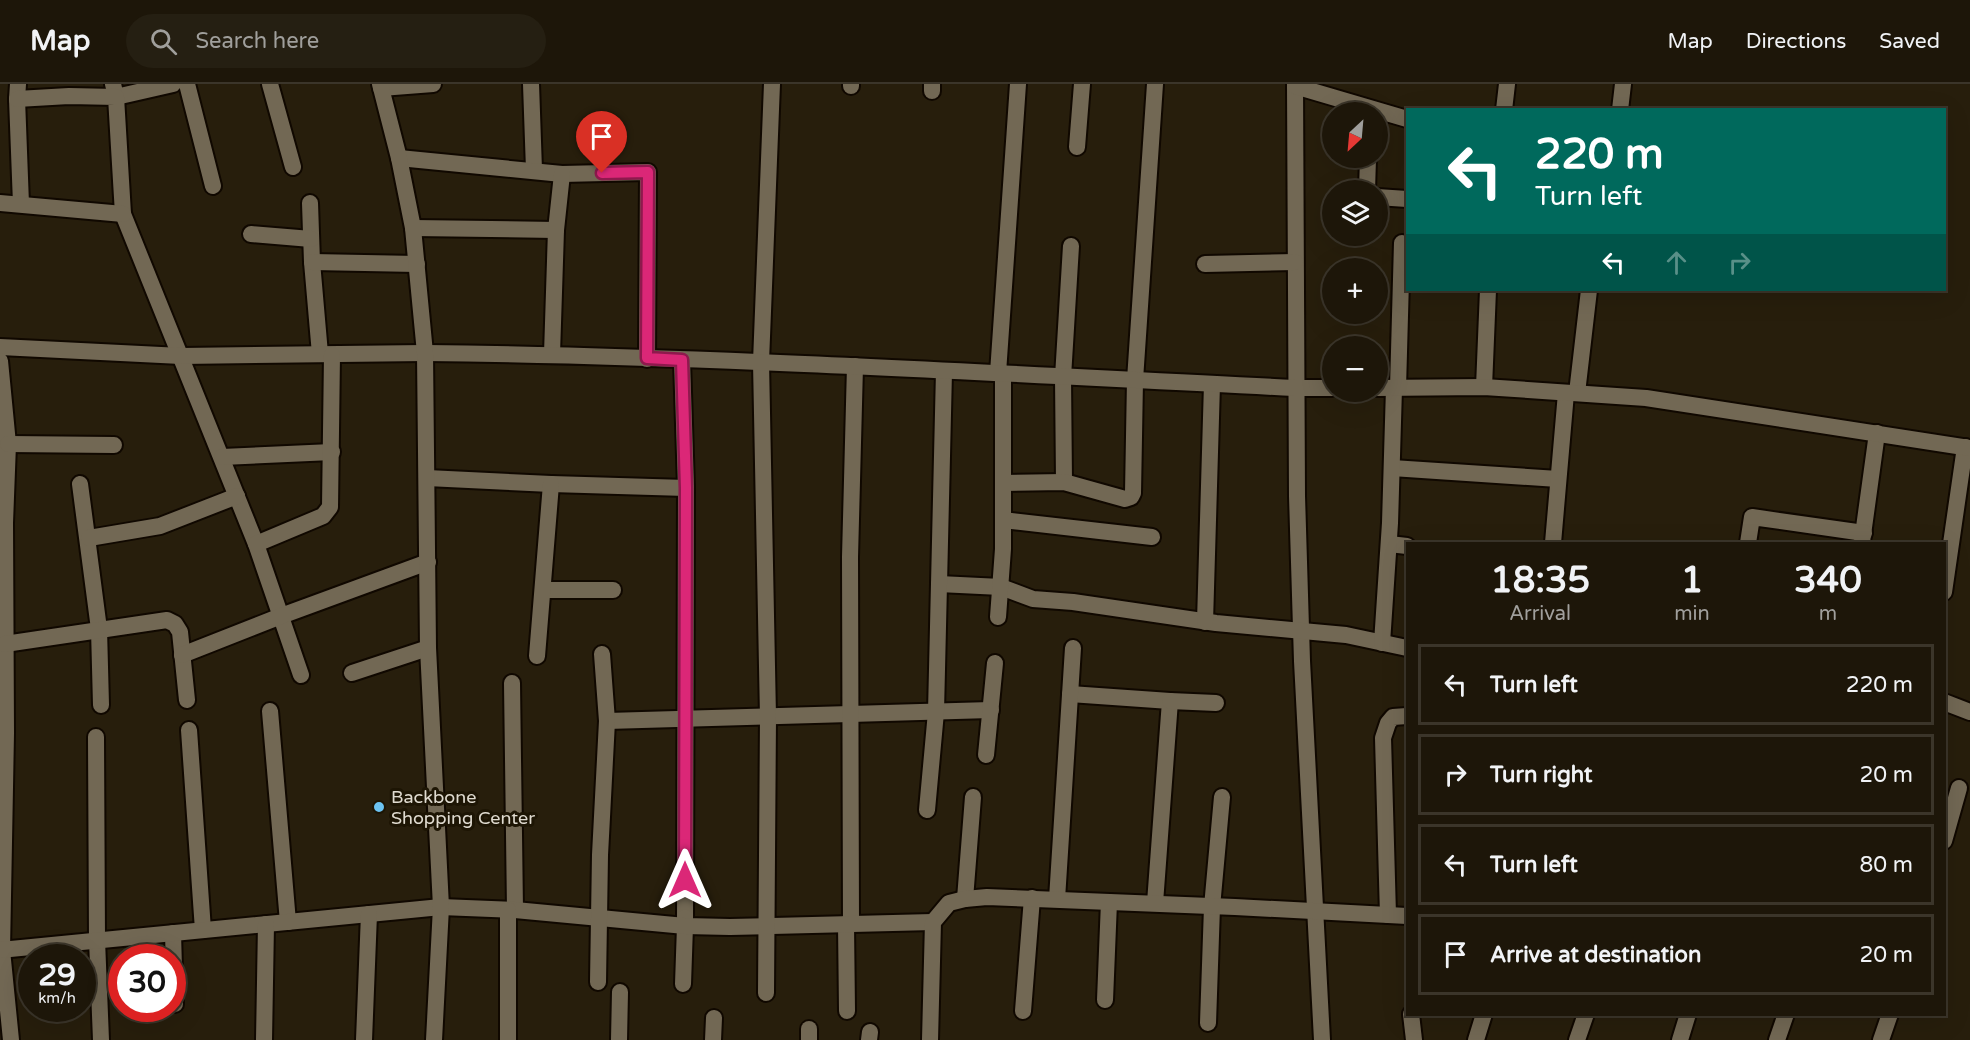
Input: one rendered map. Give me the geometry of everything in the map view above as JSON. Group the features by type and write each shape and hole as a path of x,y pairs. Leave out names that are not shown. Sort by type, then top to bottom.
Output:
{"street":[{"path":"21,204 17,92 115,90 169,84"},
{"path":"187,84 213,186"},
{"path":"270,84 293,167"},
{"path":"433,84 380,86 399,158 413,228 425,353 428,648 441,907 434,1040"},
{"path":"531,84 534,170"},
{"path":"766,993 768,717 761,362 772,84"},
{"path":"998,617 1003,520 1000,373 1003,282 1018,84"},
{"path":"1077,147 1082,84"},
{"path":"1003,483 1064,482 1125,499 1131,497 1133,493 1135,380 1155,84"},
{"path":"1504,108 1507,84"},
{"path":"1620,108 1623,84"},
{"path":"1322,1040 1300,630 1295,388 1295,85 1345,102"},
{"path":"115,90 123,214 256,544 301,675"},
{"path":"1388,115 1406,120"},
{"path":"399,158 562,174 648,172 647,358"},
{"path":"552,354 556,230 562,174"},
{"path":"1388,198 1406,199"},
{"path":"0,203 123,214"},
{"path":"256,544 328,512 332,500 332,452 326,355 312,262 310,203"},
{"path":"413,228 556,230"},
{"path":"251,234 311,238"},
{"path":"1382,643 1389,544 1402,243"},
{"path":"1064,482 1063,376 1071,246"},
{"path":"312,262 417,264"},
{"path":"1205,264 1295,262"},
{"path":"1484,387 1488,291"},
{"path":"1553,542 1558,479 1588,291"},
{"path":"0,347 181,356 552,354 1322,388"},
{"path":"682,360 686,488 683,984"},
{"path":"0,361 3,423 8,444 2,523 6,733 1,950 11,1040"},
{"path":"847,1011 850,557 855,366"},
{"path":"927,810 936,712 944,371"},
{"path":"1205,621 1212,384"},
{"path":"1388,388 1484,387 1646,398 1967,447 1946,579"},
{"path":"1748,542 1752,517 1863,538 1877,434"},
{"path":"8,444 114,445"},
{"path":"222,457 332,452"},
{"path":"1392,468 1558,479"},
{"path":"427,478 686,488"},
{"path":"80,484 99,629 101,705"},
{"path":"537,656 550,484"},
{"path":"88,538 160,526 237,496"},
{"path":"1003,520 1152,537"},
{"path":"1389,544 1406,546"},
{"path":"182,655 428,562"},
{"path":"939,584 1001,587 1033,598 1205,621 1346,635 1406,648"},
{"path":"543,590 613,590"},
{"path":"5,644 167,620 176,624 180,632 187,700"},
{"path":"352,673 428,648"},
{"path":"1057,899 1072,648"},
{"path":"598,982 600,855 607,721 602,654"},
{"path":"986,755 995,663"},
{"path":"508,1040 512,910 512,683"},
{"path":"1070,694 1170,702 1216,703"},
{"path":"1155,903 1170,702"},
{"path":"1946,703 1970,712"},
{"path":"607,721 991,710"},
{"path":"270,711 288,922"},
{"path":"1388,915 1383,738 1388,723 1393,717 1406,716"},
{"path":"189,730 202,930"},
{"path":"96,737 97,940 101,1040"},
{"path":"1948,816 1959,788"},
{"path":"965,899 973,797"},
{"path":"1208,1023 1212,907 1222,797"},
{"path":"930,1040 933,922 949,903 987,897 1032,898 1406,916"},
{"path":"1023,1011 1032,898"},
{"path":"1105,1000 1109,902"},
{"path":"1,950 441,907 512,910 685,926 933,922"},
{"path":"364,1040 369,914"},
{"path":"264,1040 266,924"},
{"path":"173,933 173,944"},
{"path":"619,1040 620,992"},
{"path":"1411,1016 1413,1040"},
{"path":"1476,1040 1483,1016"},
{"path":"1577,1040 1585,1016"},
{"path":"1680,1040 1687,1016"},
{"path":"1777,1040 1785,1016"},
{"path":"1881,1040 1889,1016"},
{"path":"713,1040 714,1018"}],"place":[{"name":"Backbone Shopping Center","path":"379,807"}],"route":[{"path":"602,173 648,172 647,358 682,360 686,488 685,880"}]}
